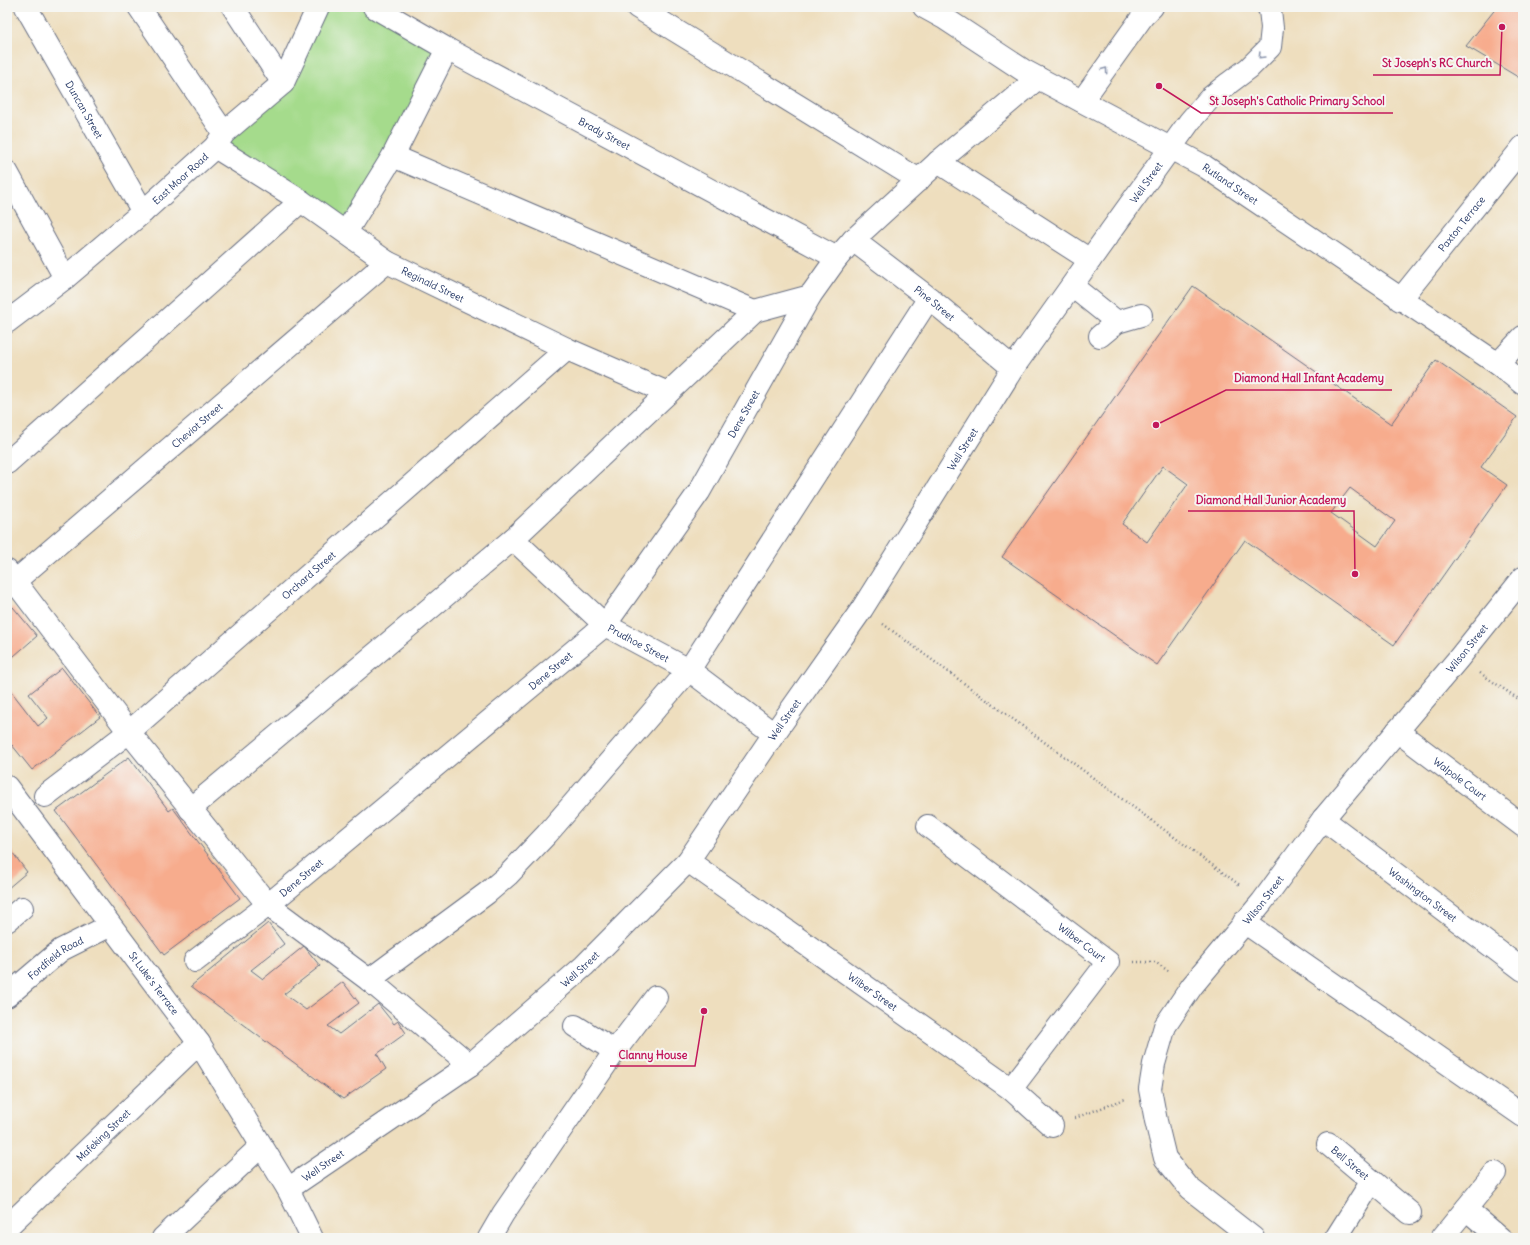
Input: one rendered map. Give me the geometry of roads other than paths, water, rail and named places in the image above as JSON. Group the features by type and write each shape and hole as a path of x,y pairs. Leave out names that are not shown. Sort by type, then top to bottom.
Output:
{"street":[{"name":"Duncan Street","path":"26,7 143,212"},
{"path":"139,7 220,140"},
{"path":"233,7 283,83"},
{"name":"East Moor Road","path":"7,322 64,278 143,212 283,83 318,7"},
{"name":"Brady Street","path":"374,7 447,49 837,258"},
{"path":"638,7 919,180"},
{"name":"Rutland Street","path":"924,7 1023,70 1204,166 1400,300 1498,364 1523,384"},
{"path":"1082,101 1143,16 1152,7"},
{"name":"Well Street","path":"288,1188 470,1065 584,966 688,861 774,734 862,609 1013,368 1170,147 1210,98 1249,68 1270,46 1272,28 1270,10 1268,7"},
{"path":"346,232 393,156 447,49"},
{"name":"Dene Street","path":"195,961 268,905 605,625 699,492 810,296 837,258 853,240 938,162 1038,78"},
{"name":"Reginald Street","path":"220,140 300,201 387,262 566,349 668,393"},
{"name":"Paxton Terrace","path":"1400,300 1523,147"},
{"path":"393,156 755,311"},
{"path":"938,162 1090,260"},
{"path":"7,172 64,278"},
{"path":"7,463 300,201"},
{"name":"Pine Street","path":"853,240 929,298 1013,368"},
{"name":"Cheviot Street","path":"10,580 387,262"},
{"path":"1072,286 1117,322"},
{"path":"190,809 513,539 755,311 810,296"},
{"path":"369,980 487,893 508,875 547,834 689,670 929,298"},
{"path":"1100,336 1117,322 1141,315"},
{"path":"1498,364 1523,337"},
{"name":"Orchard Street","path":"45,796 129,732 566,349"},
{"name":"Prudhoe Street","path":"513,539 605,625 689,670 774,734"},
{"name":"Wilson Street","path":"1253,1238 1189,1188 1165,1158 1150,1089 1154,1064 1165,1026 1192,986 1262,902 1323,819 1459,658 1523,578"},
{"path":"10,580 190,809 268,905 369,980 470,1065"},
{"name":"Walpole Court","path":"1397,731 1523,826"},
{"name":"St Luke's Terrace","path":"7,787 109,926 199,1043 288,1188 312,1238"},
{"name":"Washington Street","path":"1323,819 1523,970"},
{"name":"Wilber Court","path":"928,826 1108,962 1011,1089"},
{"name":"Wilber Street","path":"688,861 1011,1089 1052,1126"},
{"path":"1244,922 1523,1116"},
{"name":"Fordfield Road","path":"7,996 61,950 109,926"},
{"path":"489,1238 503,1214 615,1051 656,997"},
{"path":"575,1026 615,1051"},
{"name":"Mafeking Street","path":"7,1227 199,1043"},
{"name":"Bell Street","path":"1328,1144 1410,1213"},
{"path":"163,1238 261,1146"},
{"path":"1442,1238 1495,1173"},
{"name":"Bell Street","path":"1336,1238 1372,1181"},
{"path":"1466,1209 1500,1238"}],"place":[{"name":"St Joseph's RC Church","path":"1502,27"},
{"name":"St Joseph's Catholic Primary School","path":"1159,86"},
{"name":"Diamond Hall Infant Academy","path":"1156,425"},
{"name":"Diamond Hall Junior Academy","path":"1355,574"},
{"name":"Clanny House","path":"704,1011"}]}
